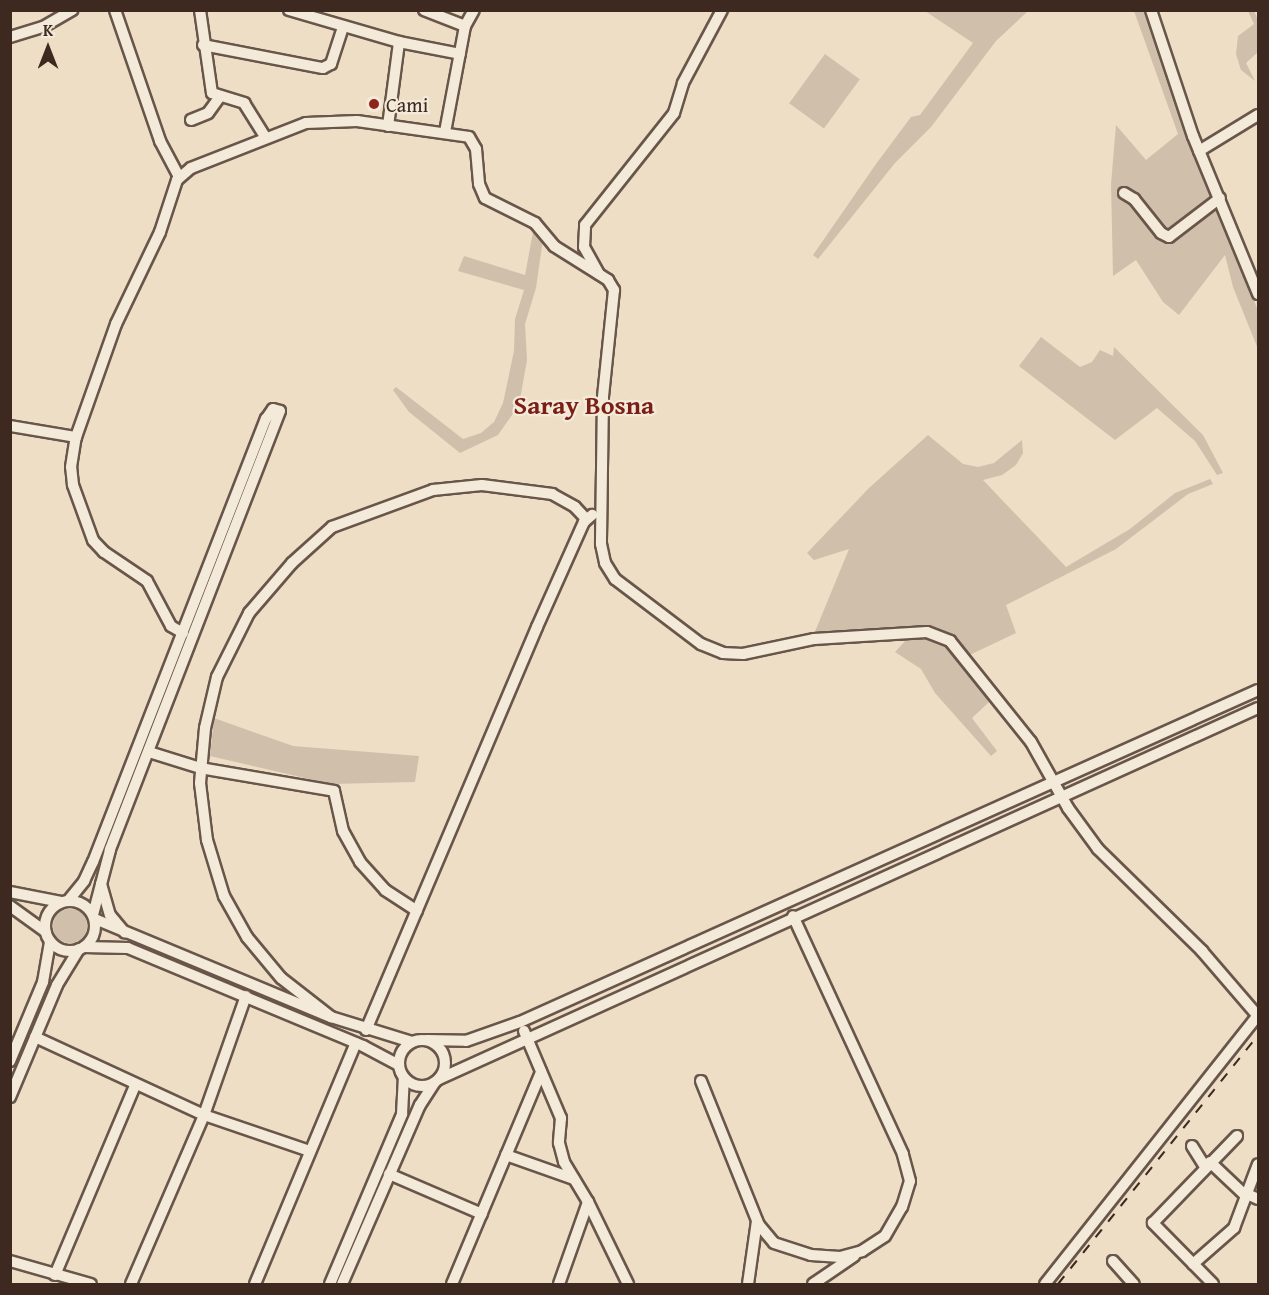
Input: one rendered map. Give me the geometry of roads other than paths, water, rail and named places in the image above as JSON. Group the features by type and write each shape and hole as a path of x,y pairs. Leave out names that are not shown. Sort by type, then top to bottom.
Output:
{"street":[{"path":"10,37 43,27 72,10"},
{"path":"115,10 160,141 179,176"},
{"path":"201,10 203,45 210,90 219,98 244,103 265,137"},
{"path":"289,10 399,42 460,54"},
{"path":"424,10 465,26"},
{"path":"445,132 465,26 474,10"},
{"path":"600,276 583,243 585,225 674,113 683,83 722,10"},
{"path":"1151,10 1199,151 1258,294"},
{"path":"203,45 323,68 331,64 343,26"},
{"path":"388,126 399,42"},
{"path":"191,120 208,113 219,98"},
{"path":"1199,151 1258,114"},
{"path":"183,633 171,626 152,586 104,552 89,534 71,476 76,437 116,324 160,232 179,176 190,168 265,137 318,121 445,132 469,137 474,142 479,184 489,201 530,219 554,246 610,283 615,297 604,388 601,513 601,550 611,574 715,651 736,654 814,639 927,632 945,638 1031,742 1061,795 1116,868 1202,951 1258,1015 1045,1284"},
{"path":"1124,193 1169,237 1220,198"},
{"path":"10,1061 43,982 48,937 46,917 84,881 93,862 266,418 273,409 280,411 101,881 94,917 94,935 81,948 57,985 10,1097"},
{"path":"10,426 76,437"},
{"path":"330,1017 281,978 247,937 219,883 204,825 200,768 217,677 249,613 292,563 332,527 433,490 482,485 552,494 586,519"},
{"path":"366,1030 586,519 601,513"},
{"path":"10,892 82,903 94,917 127,936 366,1030 412,1042 466,1041 520,1022 1258,690"},
{"path":"404,1078 416,1086 437,1081 526,1037 1258,708"},
{"path":"149,752 200,768 334,791 343,831 360,862 385,890 417,911"},
{"path":"101,881 110,915 127,936"},
{"path":"10,906 63,950 128,948 356,1043 398,1065 404,1078 402,1114 330,1284"},
{"path":"793,916 898,1144 910,1181 902,1207 885,1236 813,1284"},
{"path":"277,994 281,978"},
{"path":"131,1284 204,1114 246,996"},
{"path":"520,1022 561,1118 560,1149 628,1284"},
{"path":"35,1037 135,1086 204,1114 310,1151"},
{"path":"342,1284 420,1105 445,1066 444,1056 439,1048 427,1040"},
{"path":"398,1065 402,1051 412,1042"},
{"path":"255,1284 356,1043"},
{"path":"452,1284 541,1072"},
{"path":"701,1081 757,1221 774,1243 811,1255 840,1257 862,1251"},
{"path":"55,1275 135,1086"},
{"path":"1213,1284 1153,1223 1180,1199 1207,1165 1237,1136"},
{"path":"1192,1146 1207,1165 1246,1195 1258,1199"},
{"path":"506,1155 574,1179"},
{"path":"1193,1264 1234,1228 1258,1164"},
{"path":"389,1174 482,1214"},
{"path":"559,1284 588,1202"},
{"path":"748,1284 757,1221"},
{"path":"10,1261 91,1284"},
{"path":"1113,1261 1134,1284"}],"railway":[{"path":"1058,1284 1258,1035"}],"place":[{"name":"Cami","path":"374,104"}],"district":[{"name":"Saray Bosna","path":"584,405"}]}
